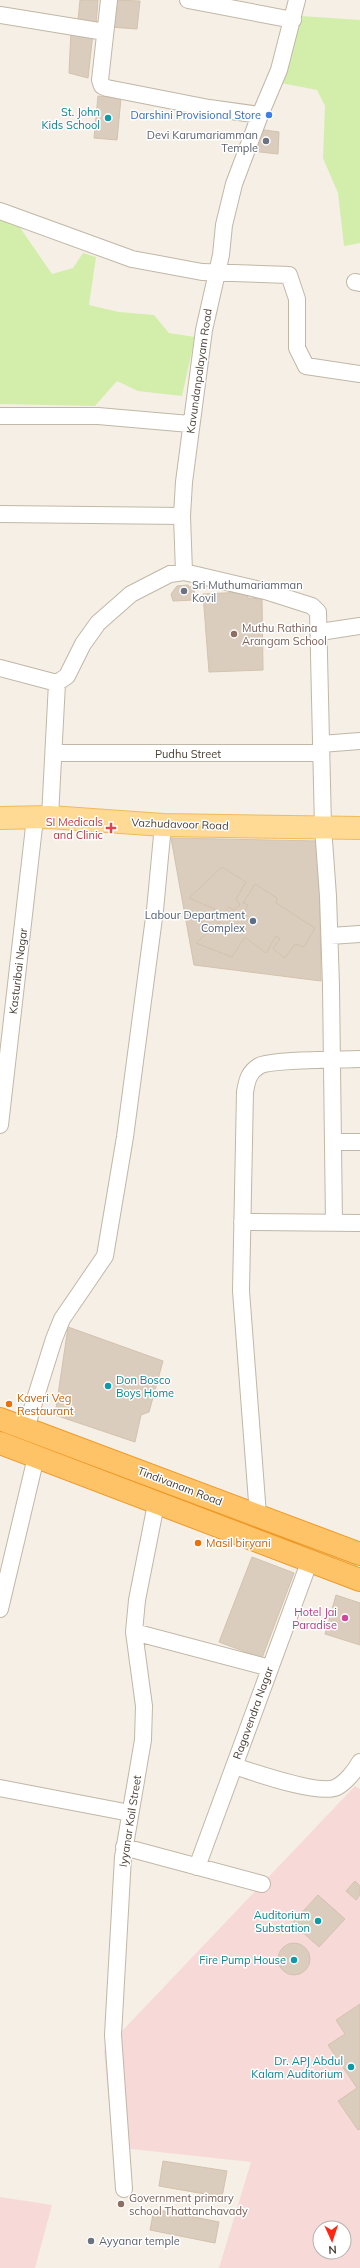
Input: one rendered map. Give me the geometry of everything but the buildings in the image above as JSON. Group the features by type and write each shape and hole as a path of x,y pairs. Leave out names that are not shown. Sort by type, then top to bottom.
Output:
{"highway":[{"name":"Tindivanam Road","path":"0,1419 360,1554"},
{"path":"0,1444 360,1580"}],"main road":[{"name":"Vazhudavoor Road","path":"0,818 42,817 163,825 360,828"}],"street":[{"path":"108,0 100,80 102,86 209,108 260,115"},
{"path":"188,0 293,20"},
{"name":"Kavundanpalayam Road","path":"184,572 182,516 190,424 204,330 216,273 222,254 224,225 234,184 279,70 297,0"},
{"path":"0,15 105,32"},
{"path":"0,211 132,259 195,271 289,275 297,299 297,348 306,366 360,374"},
{"path":"0,416 98,416 190,424"},
{"path":"0,514 182,516"},
{"path":"42,817 54,752 57,684 67,676 83,644 98,623 131,594 170,574 184,572 266,591 312,606 318,612 320,632 323,827 330,936 334,1223"},
{"path":"320,632 360,626"},
{"path":"0,668 57,684"},
{"name":"Pudhu Street","path":"54,752 321,748 360,740"},
{"name":"Kasturibai Nagar","path":"0,1125 42,817"},
{"path":"26,1428 54,1339 62,1319 105,1256 125,1137 155,910 163,825"},
{"path":"330,936 360,934"},
{"path":"258,1515 241,1291 245,1092 249,1075 260,1065 280,1062 360,1059"},
{"path":"333,1142 360,1142"},
{"path":"242,1222 360,1223"},
{"path":"0,1609 36,1457"},
{"name":"Iyyanar Koil Street","path":"124,2189 113,2035 124,1847 143,1740 144,1706 134,1632 137,1600 156,1504"},
{"name":"Ragavendra Nagar","path":"197,1866 310,1560"},
{"path":"134,1632 270,1668"},
{"path":"234,1766 292,1784 327,1789 336,1788 346,1780 360,1762"},
{"path":"0,1788 130,1813"},
{"path":"124,1847 262,1884"}],"shaded area":[{"path":"355,1786 360,1789 360,2268 219,2268 251,2162 113,2147 104,2050"},
{"path":"0,2197 52,2205 35,2268 0,2268"}],"green space":[{"path":"301,16 360,20 360,243 344,246 338,193 323,158 325,106 317,90 281,83"},
{"path":"0,214 14,219 52,274 73,268 83,253 96,257 89,305 119,312 154,315 169,333 195,337 182,396 138,391 117,381 95,406 0,404"}],"place":[{"name":"Darshini Provisional Store","path":"269,115"},
{"name":"St. John Kids School","path":"108,118"},
{"name":"Devi Karumariamman Temple","path":"266,141"},
{"name":"Sri Muthumariamman Kovil","path":"184,591"},
{"name":"Muthu Rathina Arangam School","path":"234,634"},
{"name":"SI Medicals and Clinic","path":"111,828"},
{"name":"Labour Department Complex","path":"253,921"},
{"name":"Don Bosco Boys Home","path":"108,1386"},
{"name":"Kaveri Veg Restaurant","path":"9,1404"},
{"name":"Masil biryani","path":"198,1543"},
{"name":"Hotel Jai Paradise","path":"345,1618"},
{"name":"Auditorium Substation","path":"318,1921"},
{"name":"Fire Pump House","path":"294,1960"},
{"name":"Dr. APJ Abdul Kalam Auditorium","path":"351,2067"},
{"name":"Government primary school Thattanchavady","path":"121,2204"},
{"name":"Ayyanar temple","path":"91,2241"}]}
